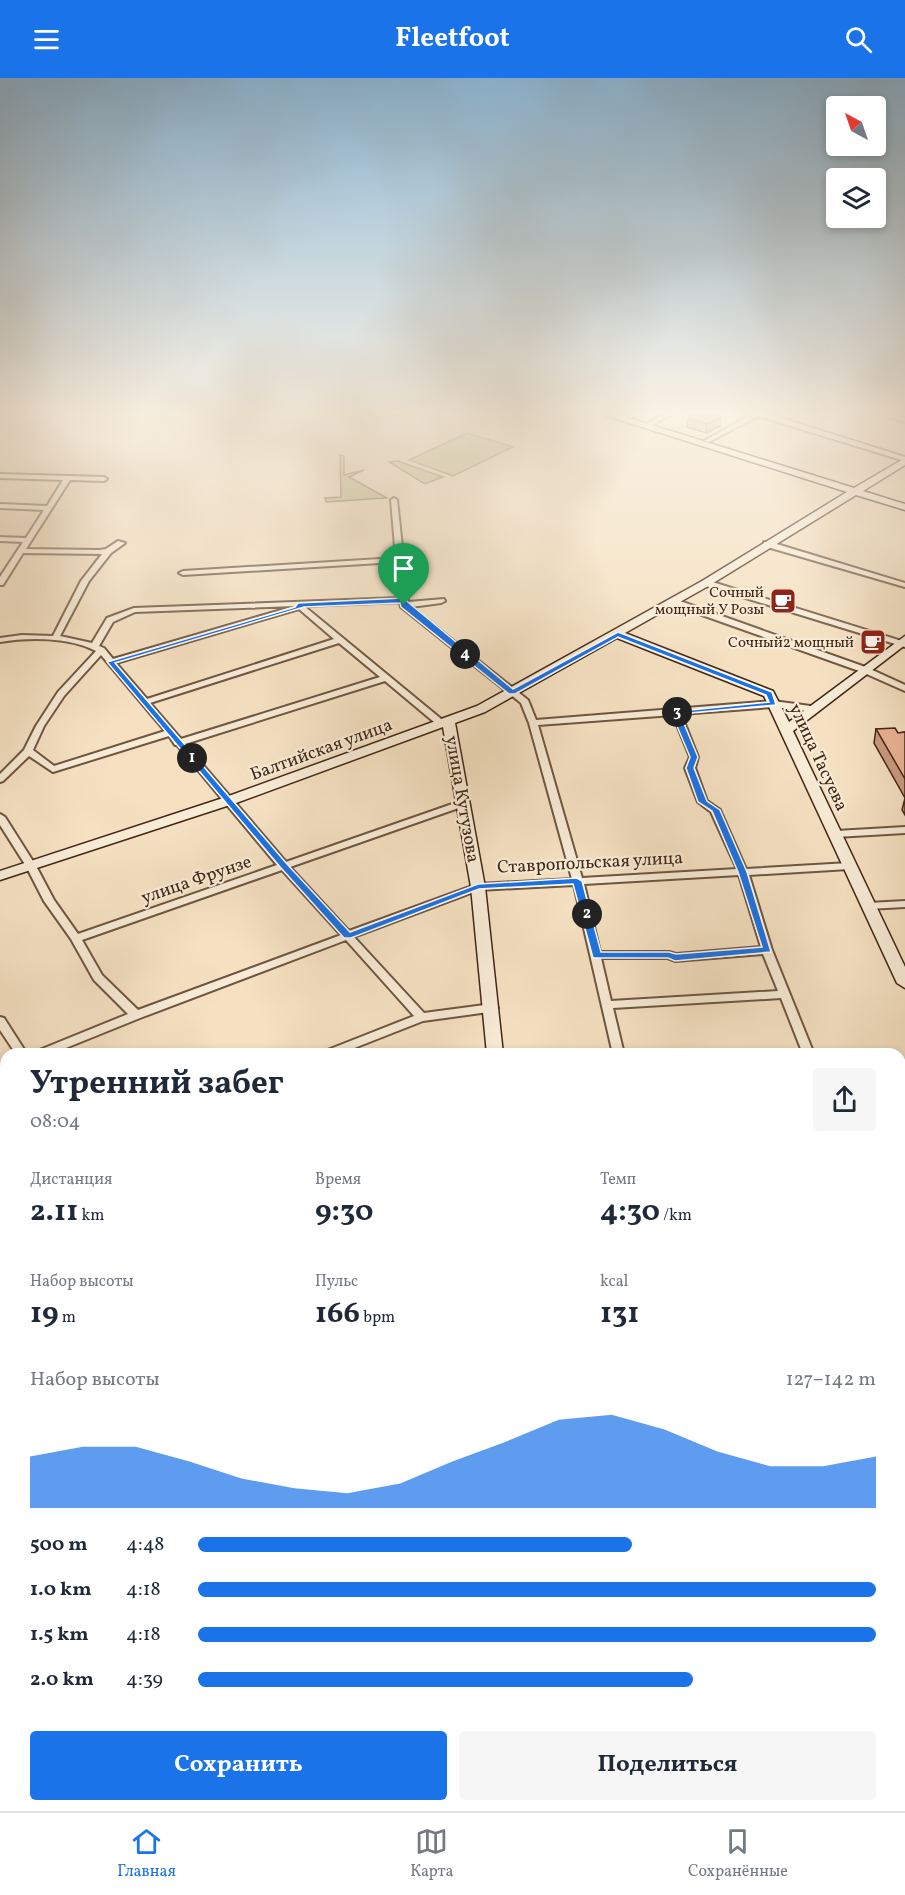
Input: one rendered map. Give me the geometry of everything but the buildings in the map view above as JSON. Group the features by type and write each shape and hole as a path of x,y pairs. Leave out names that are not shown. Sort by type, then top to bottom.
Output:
{"main road":[{"name":"Балтийская улица","path":"0,876 231,800 446,724 512,692 618,634 854,493"},
{"path":"867,493 905,507"},
{"path":"871,493 905,501"},
{"name":"улица Тасуева","path":"618,634 762,688 769,694 905,983"},
{"path":"785,731 903,642"},
{"name":"улица Кутузова","path":"446,724 464,803 478,887 495,1048"}],"street":[{"path":"0,583 58,493"},
{"path":"394,500 404,603 525,702 533,723 597,956 617,1048"},
{"path":"0,507 48,508"},
{"path":"0,539 27,540"},
{"path":"51,639 85,581 108,551 121,543"},
{"path":"767,544 905,585"},
{"path":"20,551 108,551"},
{"path":"183,573 399,560"},
{"path":"706,583 903,642"},
{"path":"0,779 28,751 40,726 61,694 98,648 110,620 134,610 299,607 441,601"},
{"path":"674,602 865,670 905,688"},
{"path":"299,607 385,678 446,724"},
{"path":"111,662 299,607"},
{"path":"0,640 51,639 98,648 169,733 231,800 284,866 421,1017"},
{"path":"145,702 339,640"},
{"path":"178,743 385,678"},
{"path":"533,723 774,704 814,709"},
{"path":"675,712 694,757 690,768 703,802 715,810 743,872 767,950 807,1048"},
{"path":"28,751 53,769 169,733"},
{"name":"улица Фрунзе","path":"76,938 464,803"},
{"path":"0,817 31,866 49,901 76,938 98,977 135,1016"},
{"path":"836,834 905,830"},
{"name":"Ставропольская улица","path":"73,1048 135,1016 478,887 849,866"},
{"path":"868,906 905,904"},
{"path":"597,956 669,955 675,958 767,950"},
{"path":"608,1005 785,994"},
{"path":"344,1048 421,1017 492,1008"},
{"path":"0,1021 17,1048"}],"shaded area":[{"path":"341,493 378,493 387,498 326,502 325,498 341,497"}],"place":[{"name":"Сочный мощный У Розы","path":"783,601"},
{"name":"Сочный2 мощный","path":"873,642"}],"route":[{"path":"403,600 404,605 512,692 618,634 766,691 774,704 675,712 694,757 690,768 703,802 715,810 743,872 767,950 675,958 669,955 597,956 577,881 478,887 348,936 284,866 231,800 169,733 111,662 300,608 298,605 403,600"}]}
